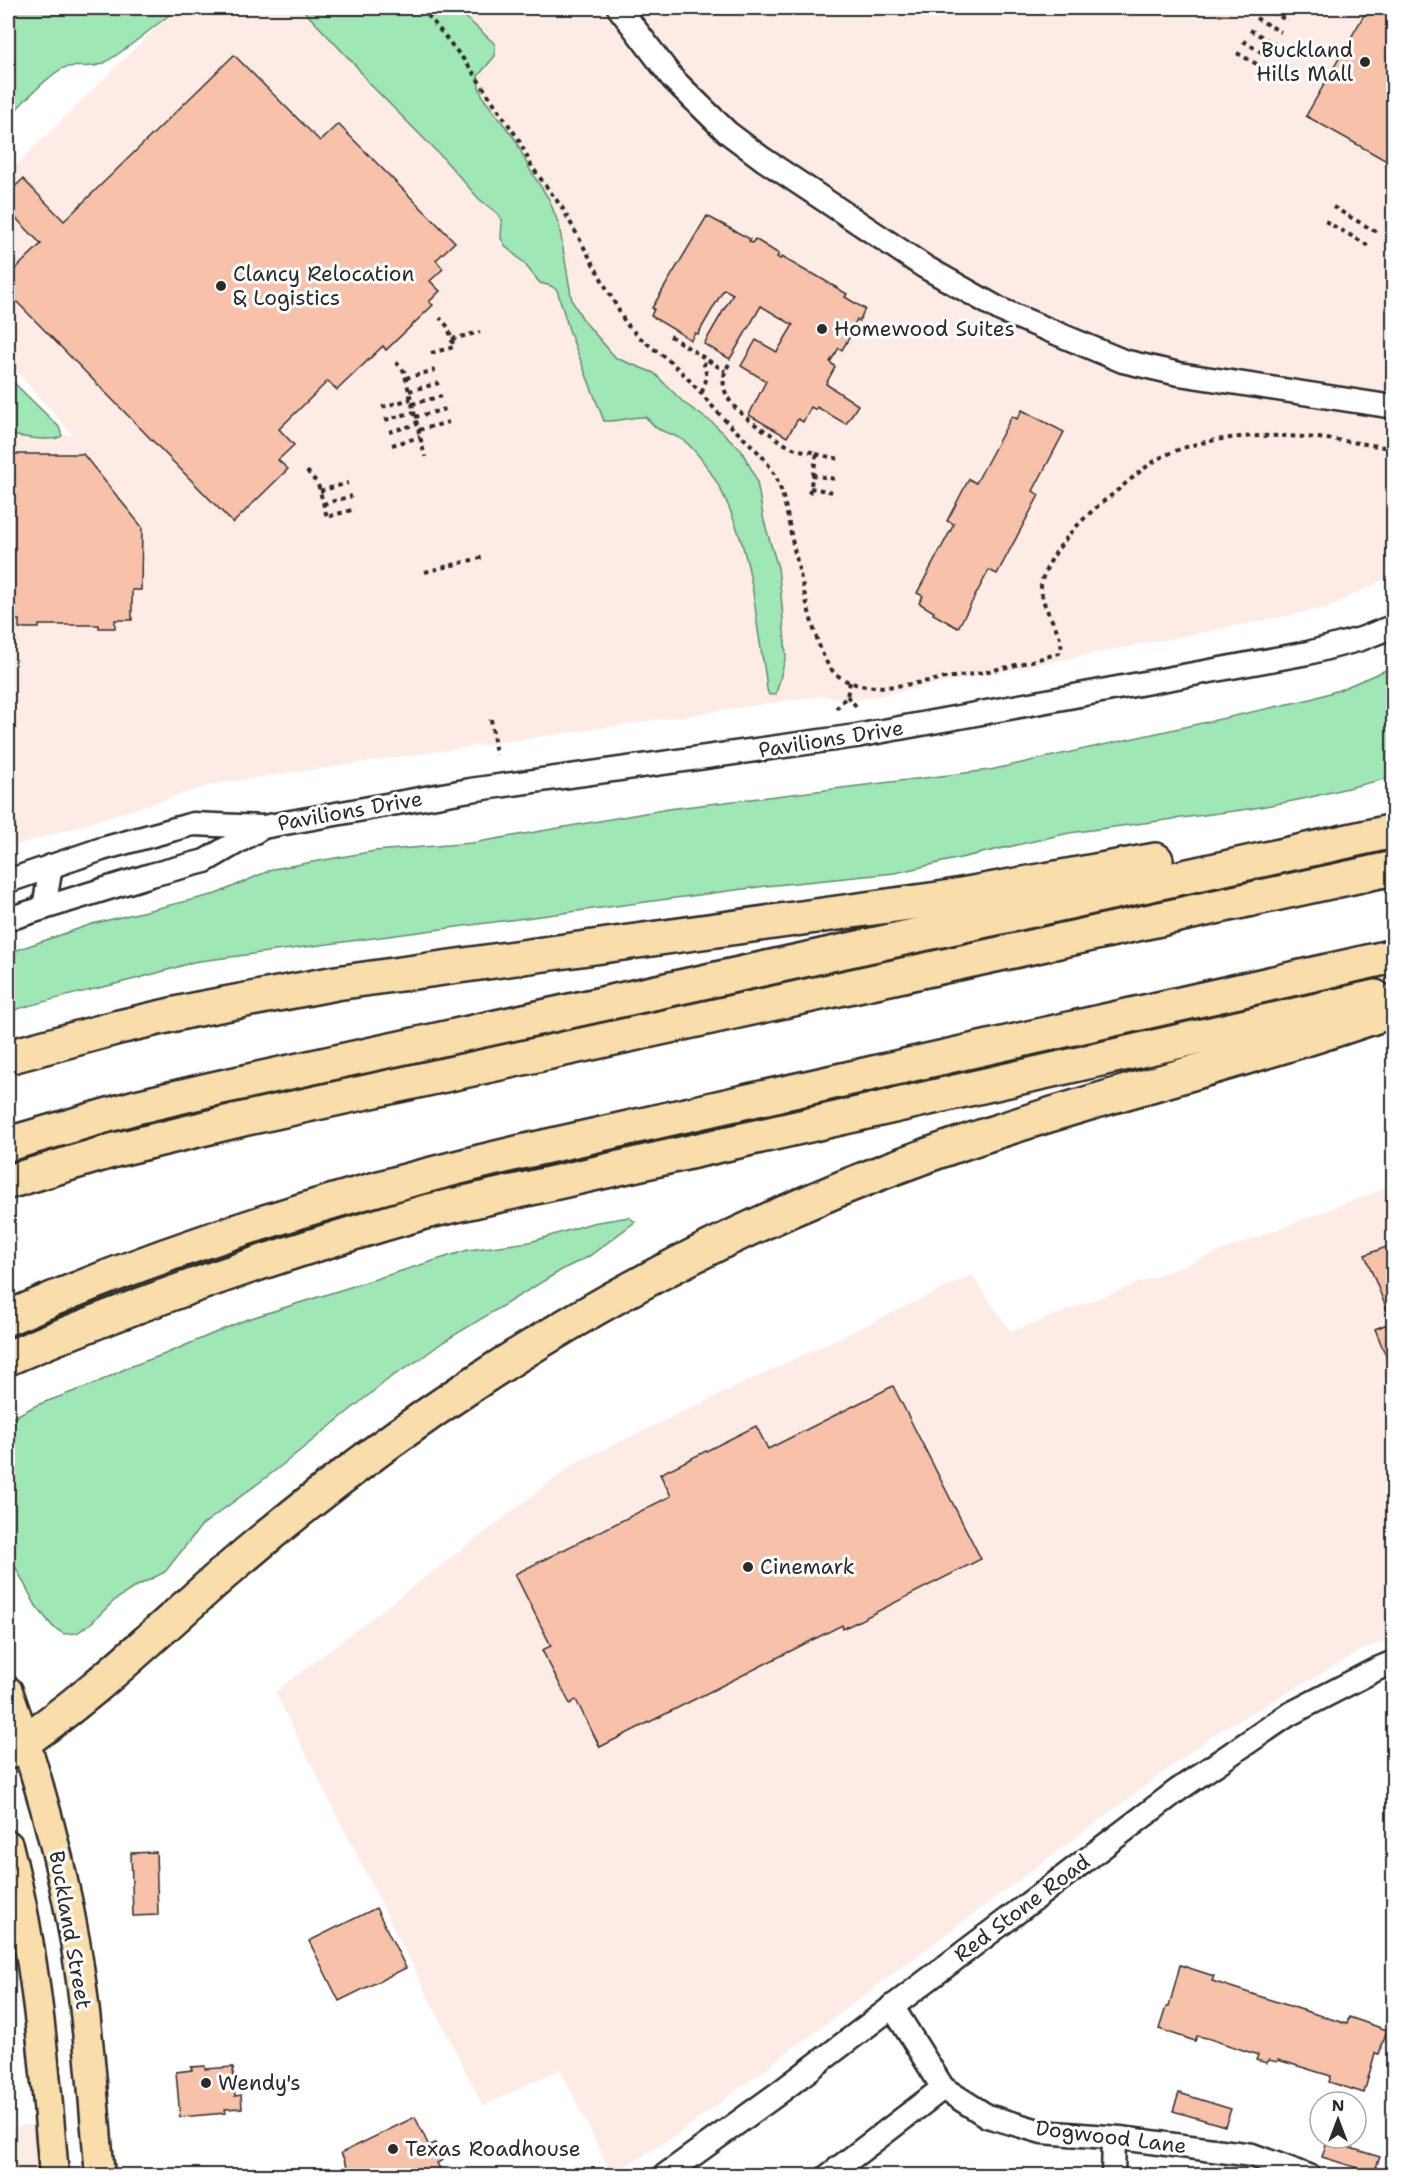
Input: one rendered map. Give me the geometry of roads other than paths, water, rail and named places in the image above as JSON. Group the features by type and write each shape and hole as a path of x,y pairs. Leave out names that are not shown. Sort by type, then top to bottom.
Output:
{"highway":[{"path":"8,1144 136,1107 208,1090 1394,831"},
{"path":"8,1057 172,1015 336,983 934,900 1193,853 1233,850 1307,850"},
{"path":"8,1182 107,1152 232,1122 1394,868"},
{"path":"8,1318 81,1287 206,1241 393,1183 529,1150 1394,956"},
{"path":"8,1359 106,1317 197,1283 304,1247 425,1212 1394,993"},
{"path":"16,1746 95,1686 273,1532 374,1452 495,1369 642,1282 818,1198 931,1154 1033,1120 1336,1030 1394,1010"}],"main road":[{"name":"Buckland Street","path":"8,1691 16,1746 58,1857 75,1941 87,2036 100,2175"},
{"name":"Buckland Street","path":"8,1845 34,1976 44,2054 54,2175"}],"street":[{"path":"619,8 673,79 728,132 771,165 925,267 1001,310 1123,361 1179,374 1394,407"},
{"name":"Pavilions Drive","path":"8,881 102,849 193,824 263,827 447,794 907,728 1308,653 1361,639 1394,626"},
{"name":"Pavilions Drive","path":"8,919 205,861 263,827"},
{"path":"44,908 51,866"},
{"name":"Red Stone Road","path":"664,2175 776,2095 1178,1790 1297,1710 1394,1662"},
{"name":"Dogwood Lane","path":"892,2006 943,2088 987,2116 1042,2132 1114,2138 1252,2155 1309,2175"},
{"path":"828,2175 943,2088"},
{"path":"1113,2175 1114,2138"}],"place":[{"name":"Buckland Hills Mall","path":"1365,62"},
{"name":"Clancy Relocation & Logistics","path":"221,286"},
{"name":"Homewood Suites","path":"822,329"},
{"name":"Cinemark","path":"748,1567"},
{"name":"Wendy's","path":"206,2083"},
{"name":"Texas Roadhouse","path":"393,2149"}]}
